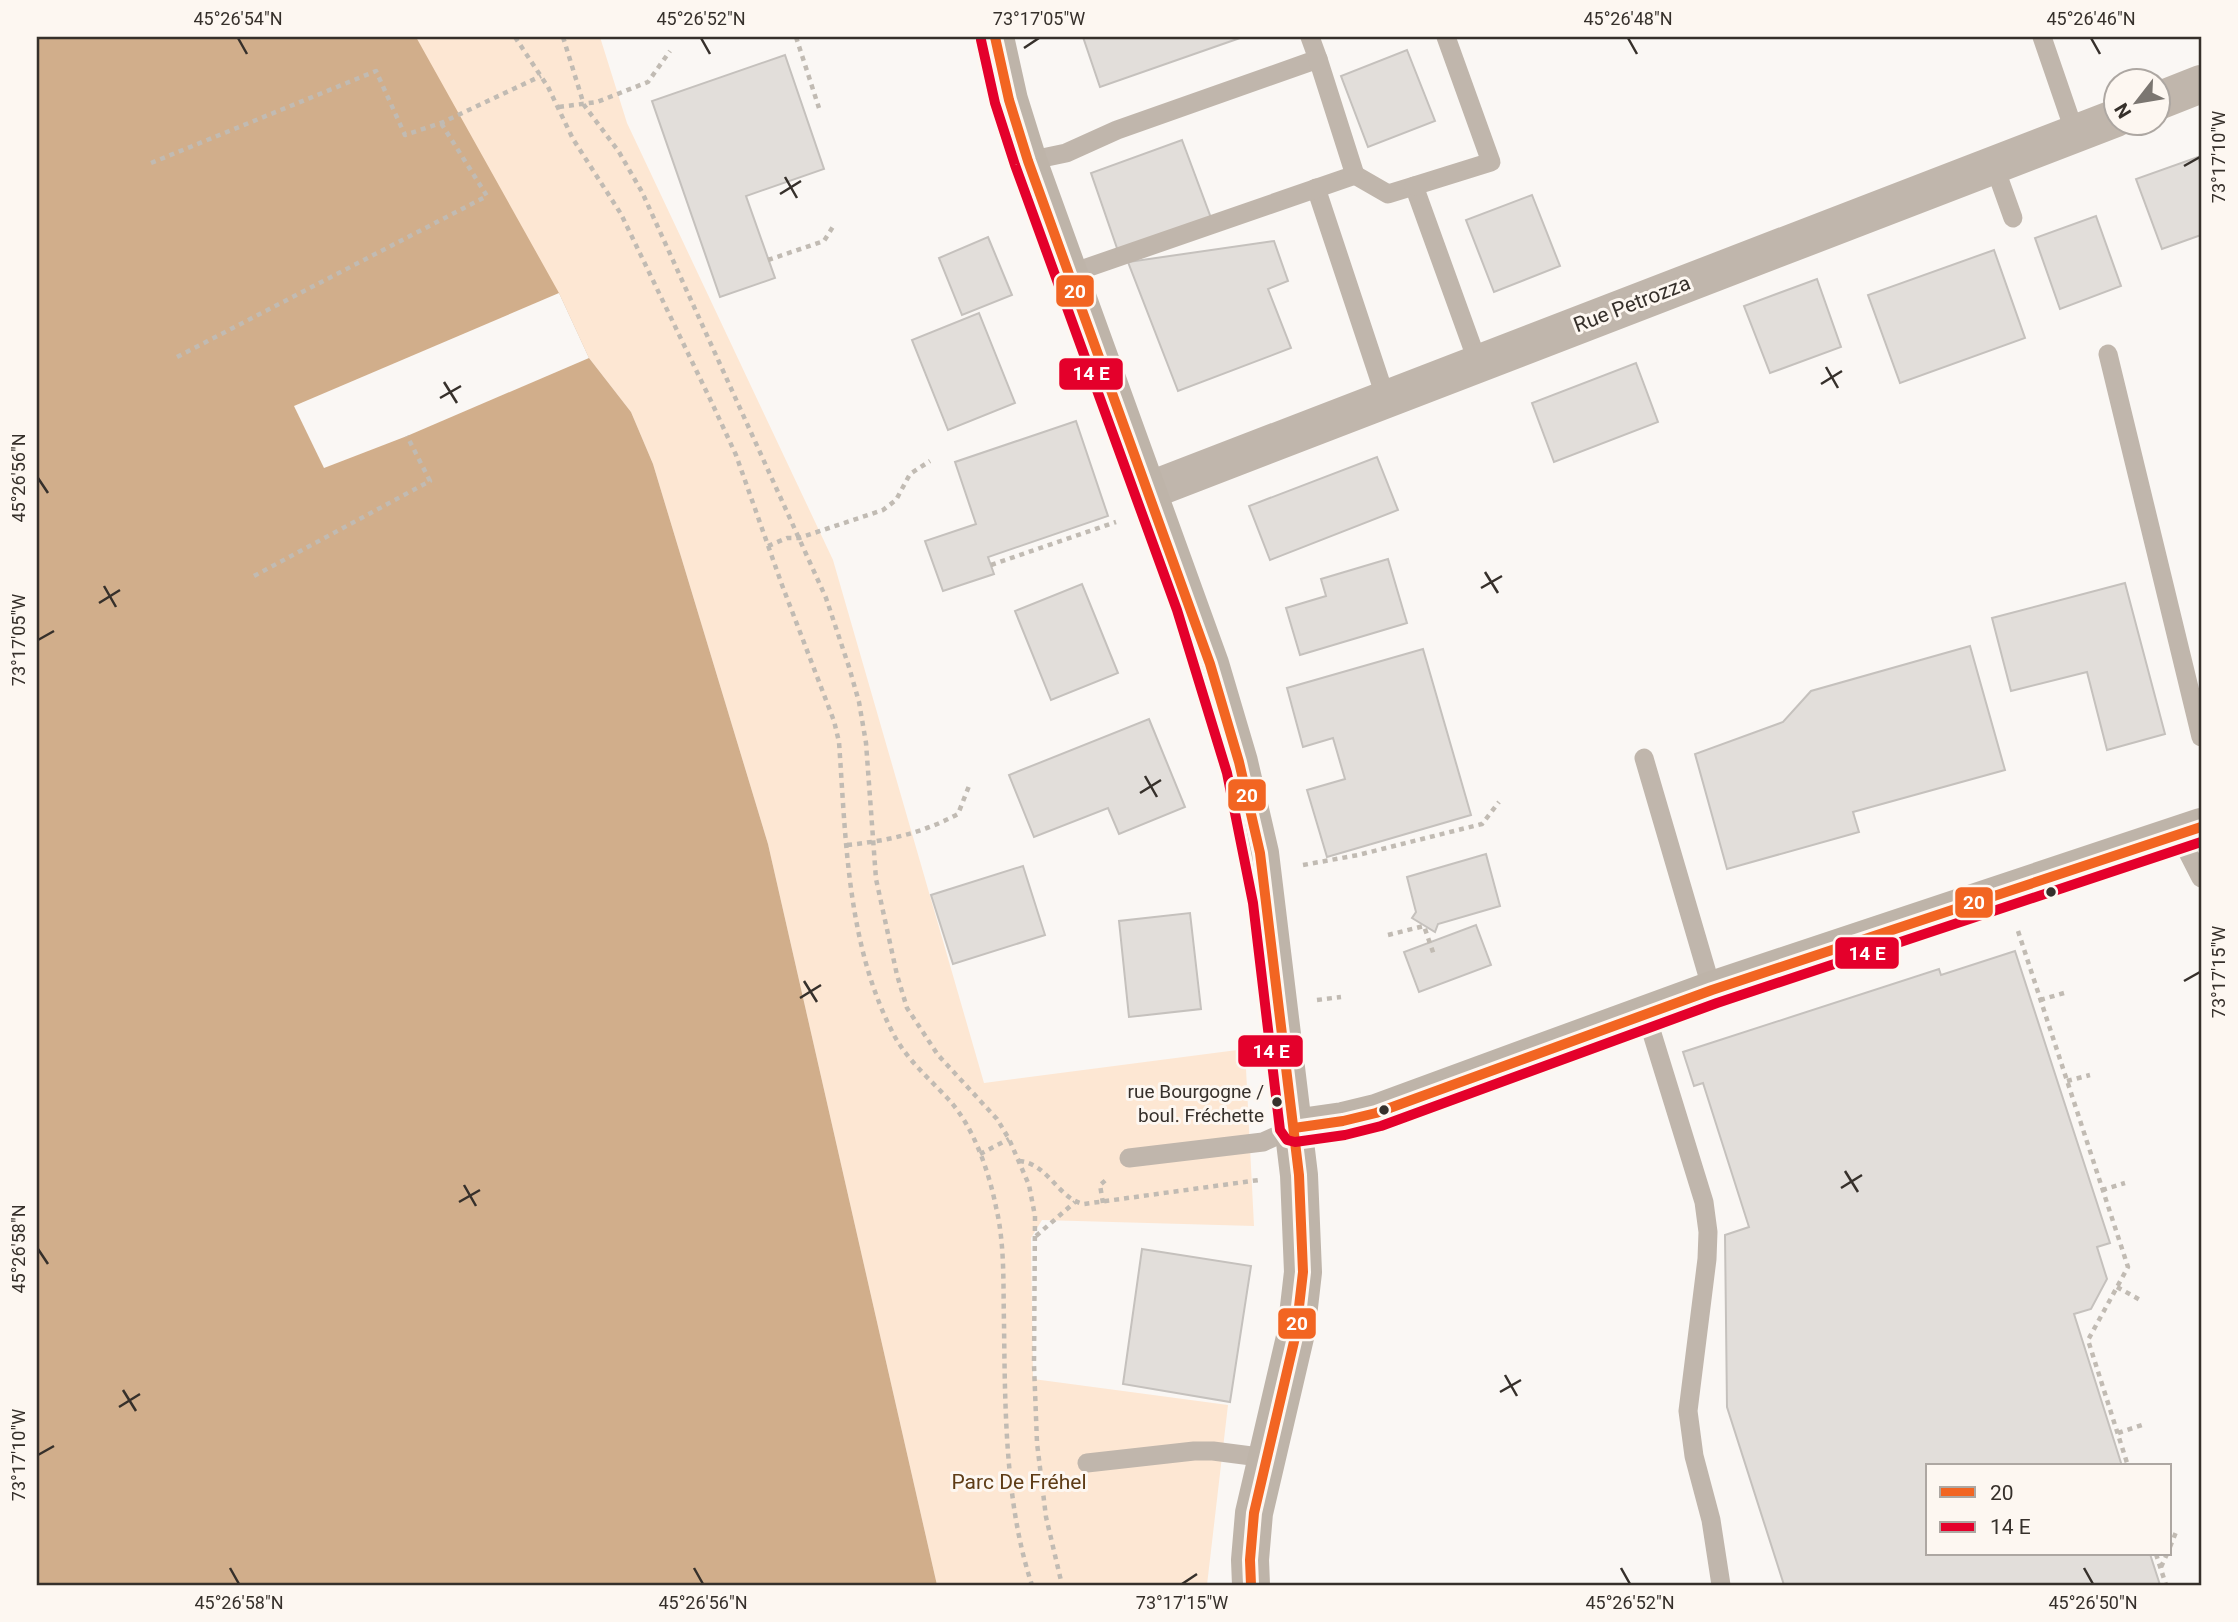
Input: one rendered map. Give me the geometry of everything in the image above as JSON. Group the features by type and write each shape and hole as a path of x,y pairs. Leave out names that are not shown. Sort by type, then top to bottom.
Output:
{"street":[{"path":"995,37 1009,100 1069,274 1137,505 1210,664 1247,791 1263,876 1294,1128 1303,1236 1301,1294 1296,1333 1254,1513 1251,1585"},
{"path":"2172,95 2201,84"},
{"name":"Rue Petrozza","path":"1137,505 1386,399 2102,123"},
{"path":"1294,1128 1376,1113 1712,990 2190,831"}],"lane":[{"path":"1310,37 1354,175 1388,194 1491,162 1446,37"},
{"path":"2042,37 2075,133"},
{"path":"1028,161 1066,153 1117,130 1318,60"},
{"path":"1994,164 2013,218"},
{"path":"1069,274 1354,175"},
{"path":"1414,186 1478,363"},
{"path":"1316,188 1386,399"},
{"path":"2108,354 2201,737"},
{"path":"1644,758 1712,990"},
{"path":"2190,831 2201,878"},
{"path":"1646,1014 1704,1202 1709,1232 1688,1411 1694,1456 1711,1520 1721,1585"},
{"path":"1129,1158 1263,1142 1294,1128"},
{"path":"1087,1463 1194,1451 1267,1458"}],"path":[{"path":"515,37 559,107 573,139 621,214 736,455 834,721 839,742 852,901 874,983 889,1023 904,1050 915,1066 952,1102 980,1154 997,1208 1003,1265 1010,1453 1020,1537 1032,1585"},
{"path":"563,37 584,104 636,180 825,598 859,702 866,743 872,843 879,899 907,1008 938,1055 997,1119 1029,1185 1035,1216 1034,1365 1037,1443 1046,1517 1062,1585"},
{"path":"796,37 819,108"},
{"path":"559,107 597,102 648,82 670,51"},
{"path":"151,163 376,71 405,135 441,123 541,76"},
{"path":"177,356 487,196 441,123"},
{"path":"768,260 824,241 834,225"},
{"path":"254,576 430,481 407,436"},
{"path":"768,546 890,506 897,500 910,474 930,461"},
{"path":"991,565 1137,505"},
{"path":"847,845 872,843 934,827 958,814 969,786"},
{"path":"1295,866 1358,855 1482,824 1499,802"},
{"path":"1388,935 1424,926 1434,955"},
{"path":"2017,930 2127,1267 2088,1340 2128,1464"},
{"path":"2040,1000 2064,993"},
{"path":"1310,1001 1341,997"},
{"path":"2067,1081 2090,1075"},
{"path":"980,1154 1009,1139"},
{"path":"2102,1190 2125,1183"},
{"path":"1100,1185 1103,1203"},
{"path":"1035,1237 1075,1202"},
{"path":"2117,1287 2142,1301"},
{"path":"2118,1433 2142,1425"},
{"path":"2172,1542 2176,1532"},
{"path":"2157,1556 2166,1585"},
{"path":"2161,1568 2166,1556"}],"green space":[{"name":"Parc De Fréhel","path":"411,37 600,37 627,123 833,560 984,1083 1245,1049 1254,1226 1042,1220 1031,1238 1033,1379 1228,1405 1207,1585 937,1585 768,844 653,464 631,412 589,358"}],"shaded area":[{"path":"37,37 416,37 559,293 589,358 631,412 653,464 768,844 937,1585 37,1585"}],"pier":[{"path":"559,293 589,358 407,436 324,468 294,406"}],"building":[{"path":"1083,37 1239,37 1240,38 1100,87"},
{"path":"1407,50 1435,121 1368,147 1341,76"},
{"path":"785,55 824,169 746,196 775,278 720,297 652,101"},
{"path":"1182,140 1211,218 1118,251 1091,173"},
{"path":"2198,157 2201,166 2201,235 2162,249 2136,179"},
{"path":"1532,195 1560,266 1494,292 1466,220"},
{"path":"2096,216 2121,286 2060,309 2035,238"},
{"path":"988,237 1012,295 962,315 939,258"},
{"path":"1274,241 1288,281 1268,289 1291,348 1178,391 1128,262"},
{"path":"1994,250 2025,338 1900,383 1868,295"},
{"path":"1817,279 1841,347 1770,373 1744,306"},
{"path":"979,313 1015,403 948,430 912,340"},
{"path":"1636,363 1658,422 1554,462 1532,403"},
{"path":"1076,421 1108,516 988,557 994,574 943,591 925,541 976,524 955,462"},
{"path":"1377,457 1398,510 1270,560 1249,506"},
{"path":"1388,559 1407,623 1300,655 1286,608 1326,596 1321,579"},
{"path":"2125,583 2165,734 2107,750 2087,672 2011,691 1992,618"},
{"path":"1082,584 1118,673 1051,700 1015,611"},
{"path":"1970,646 2005,770 1853,812 1859,832 1727,869 1695,754 1783,722 1811,691"},
{"path":"1423,649 1471,815 1327,857 1307,790 1345,779 1333,738 1303,747 1287,688"},
{"path":"1149,719 1185,807 1119,834 1108,808 1034,837 1009,775"},
{"path":"1486,854 1500,906 1438,924 1435,932 1412,918 1416,912 1407,877"},
{"path":"1023,866 1045,935 953,964 931,895"},
{"path":"1190,913 1201,1009 1129,1017 1119,921"},
{"path":"1476,925 1491,965 1419,992 1404,952"},
{"path":"2015,951 2110,1243 2097,1247 2107,1279 2091,1309 2074,1314 2121,1464 1926,1464 1926,1556 2151,1556 2160,1585 1784,1585 1727,1407 1725,1235 1749,1227 1703,1083 1694,1086 1683,1052 1939,969 1941,975"},
{"path":"1142,1249 1251,1266 1230,1402 1123,1384"}],"transit line":[{"name":"20","path":"995,37 1009,100 1028,161 1210,664 1239,762 1260,853 1299,1175 1303,1272 1296,1333 1254,1513 1251,1585"},
{"path":"981,40 995,103 1015,165 1177,610 1227,773 1253,903 1280,1130 1287,1140 1295,1142 1345,1135 1381,1126 1717,1003 2201,842"},
{"name":"20","path":"1294,1128 1376,1113 1712,990 2201,827"}],"place":[{"name":"rue Bourgogne / boul. Fréchette","path":"1277,1102"}]}
